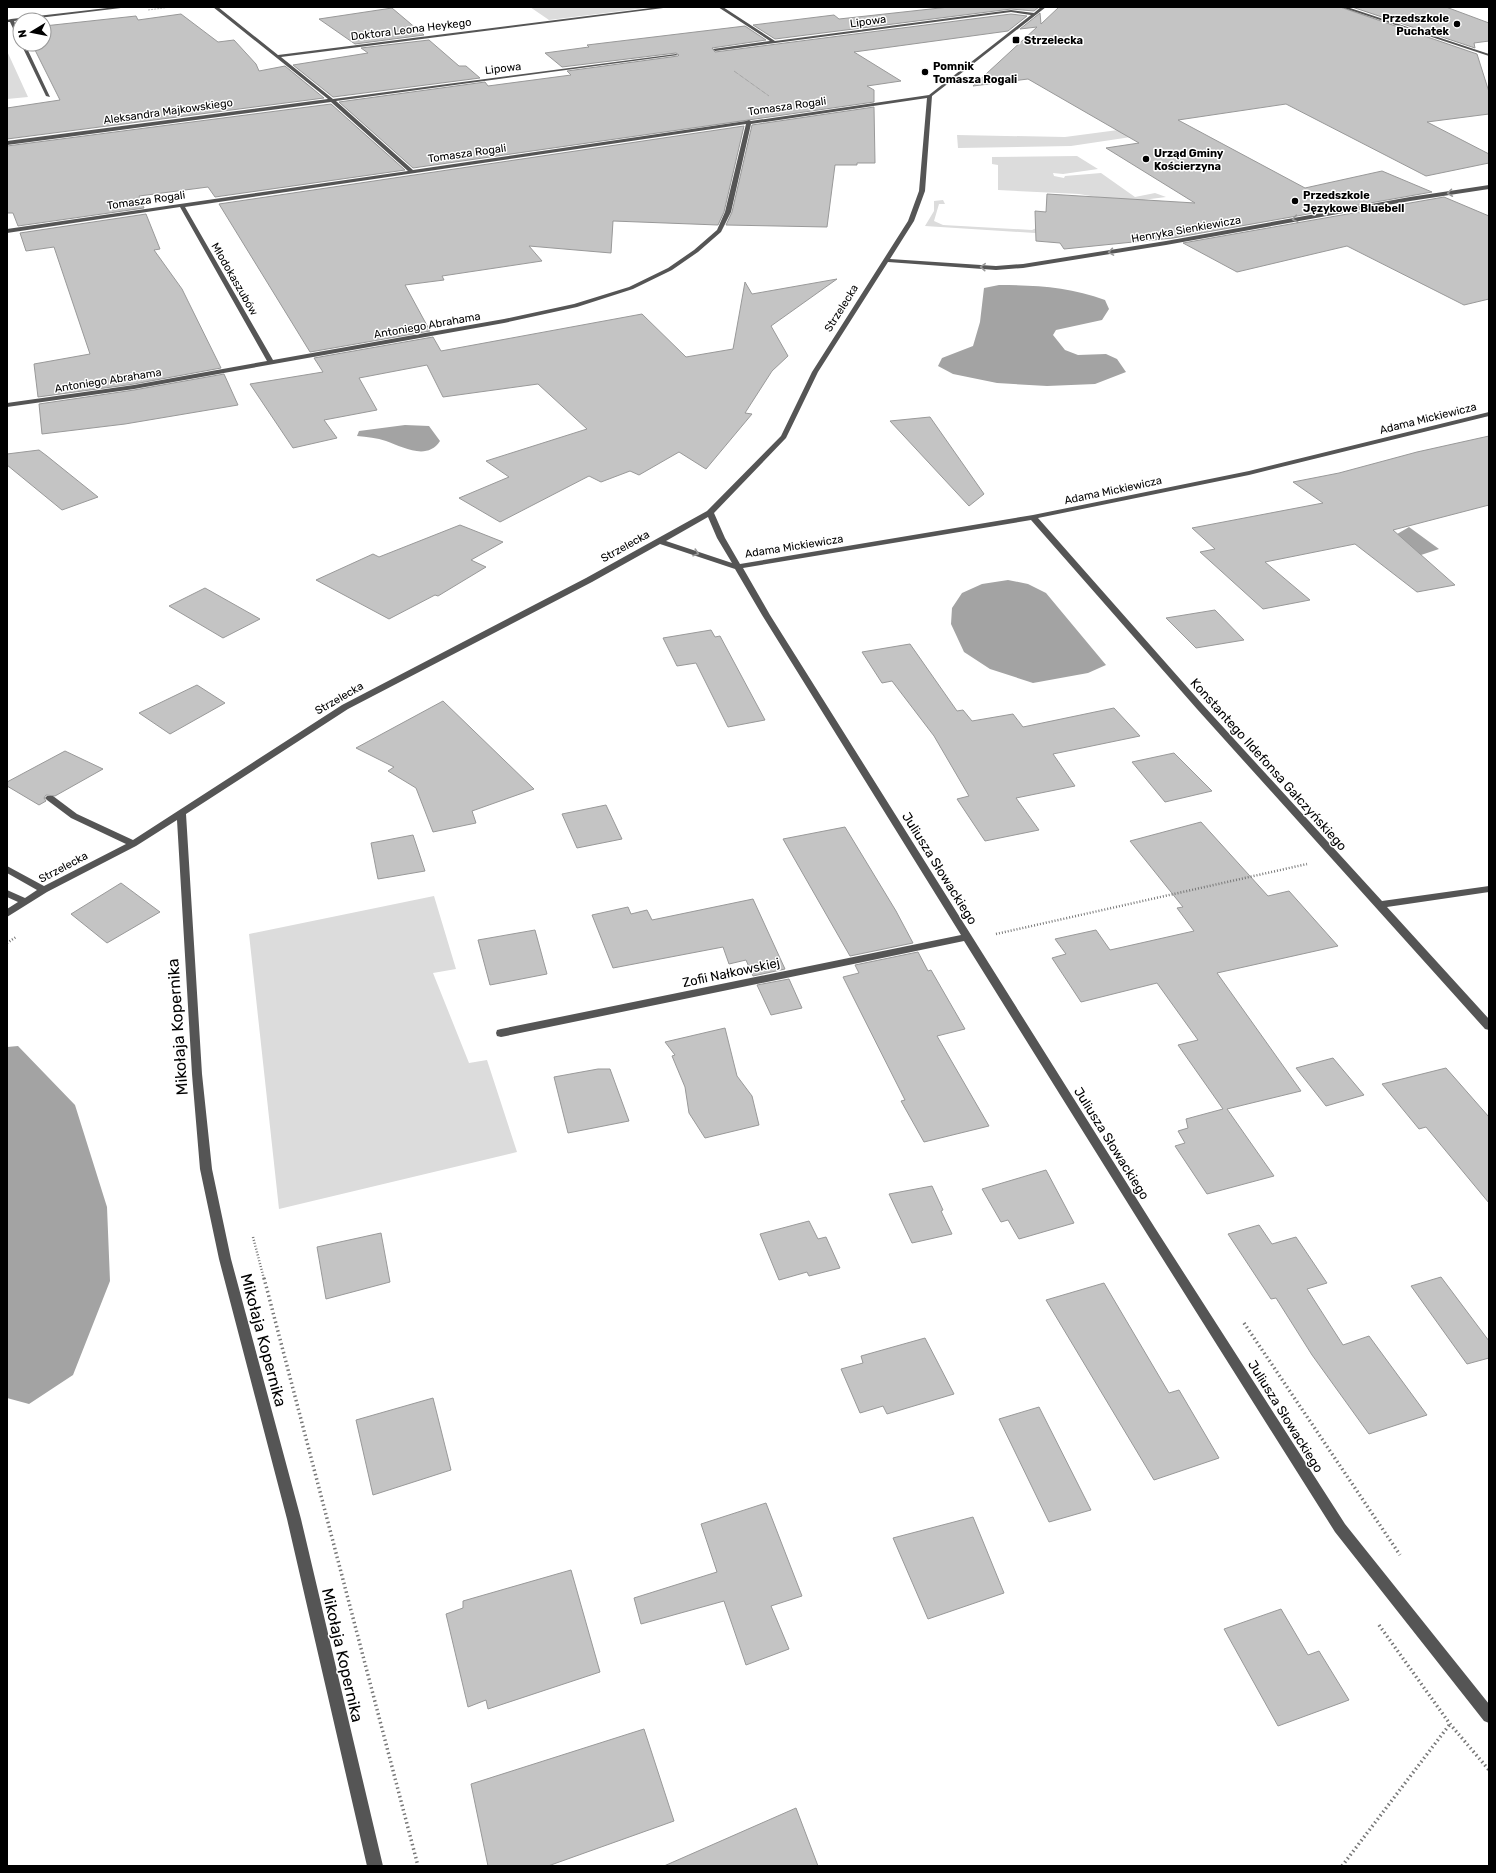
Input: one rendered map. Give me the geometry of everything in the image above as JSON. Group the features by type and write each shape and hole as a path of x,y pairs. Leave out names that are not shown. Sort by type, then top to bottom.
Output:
{"street":[{"path":"9,20 127,7"},
{"path":"215,7 332,100 411,171"},
{"name":"Doktora Leona Heykego","path":"278,56 669,7"},
{"path":"720,7 775,43"},
{"path":"930,96 1044,7"},
{"path":"1343,7 1489,55"},
{"name":"Lipowa","path":"715,50 1011,11 1035,14"},
{"path":"27,52 48,96"},
{"name":"Lipowa","path":"332,100 676,55"},
{"name":"Tomasza Rogali","path":"7,231 749,121 930,96"},
{"name":"Strzelecka","path":"7,914 44,890 133,844 345,707 589,580 710,513 784,437 815,372 911,221 922,190 930,96"},
{"name":"Aleksandra Majkowskiego","path":"7,143 332,100"},
{"name":"Antoniego Abrahama","path":"7,405 134,387 504,321 575,306 631,288 670,269 696,251 719,231 728,212 749,121"},
{"name":"Henryka Sienkiewicza","path":"885,260 996,268 1023,266 1166,243 1410,199 1489,187"},
{"name":"Młodokaszubów","path":"181,205 271,363"},
{"name":"Adama Mickiewicza","path":"737,567 1033,517 1248,473 1489,414"},
{"name":"Juliusza Słowackiego","path":"710,513 737,567 967,937 1340,1528 1489,1716"},
{"name":"Konstantego Ildefonsa Gałczyńskiego","path":"1033,517 1489,1026"},
{"path":"659,541 737,567"},
{"path":"50,798 74,816 133,844"},
{"name":"Mikołaja Kopernika","path":"180,814 197,1066 206,1169 225,1259 294,1519 375,1866"},
{"path":"7,869 44,890"},
{"path":"1379,905 1489,889"},
{"path":"7,893 25,902"},
{"name":"Zofii Nałkowskiej","path":"501,1033 967,937"}],"path":[{"path":"992,935 1336,857"},
{"path":"253,1237 418,1866"},
{"path":"1342,1866 1450,1724"}],"shaded area":[{"path":"530,7 654,7 549,20"},
{"path":"7,51 28,97 7,99"},
{"path":"1118,130 1131,137 1071,146 958,148 957,135 1065,137"},
{"path":"1077,156 1098,169 1063,174 1053,173 1054,176 1064,178 1065,176 1101,173 1135,197 1155,193 1166,197 1127,202 1079,194 998,190 998,165 992,164 992,157"},
{"path":"943,200 945,204 939,204 934,221 943,225 1032,230 1045,224 1080,236 925,226 934,211 934,201"},
{"path":"999,285 1053,288 1079,292 1105,300 1109,309 1102,320 1056,330 1053,335 1065,350 1078,355 1106,354 1117,359 1126,372 1095,384 1047,386 997,383 953,374 938,366 942,358 973,346 980,322 984,288"},
{"path":"405,425 429,426 440,441 435,447 428,450 414,451 379,439 357,436 359,431"},
{"path":"1409,527 1439,549 1421,555 1387,540"},
{"path":"1008,580 1028,584 1046,593 1106,665 1088,673 1033,683 990,669 964,652 951,624 952,608 962,593 982,584"},
{"path":"434,896 456,969 433,973 469,1063 487,1060 517,1152 279,1209 249,934"},
{"path":"18,1046 75,1105 107,1207 110,1281 73,1375 29,1404 7,1398 7,1047"}],"building":[{"path":"949,7 1039,7 1034,11 1011,9 775,39 753,25 834,15 839,19"},
{"path":"1059,7 1340,7 1477,54 1489,92 1489,114 1427,122 1489,154 1489,163 1426,176 1286,104 1178,120 1305,188 1382,171 1432,192 1173,238 1064,249 1060,243 1036,241 1035,211 1046,212 1047,194 1195,203 1106,148 1139,143 1028,79 973,86 1037,27 1020,29 1040,13 1041,24"},
{"path":"1352,7 1446,7 1489,23 1489,41 1474,43 1475,48"},
{"path":"392,8 424,35 355,44 319,19"},
{"path":"181,14 218,42 234,40 256,64 259,71 285,66 324,98 7,139 7,108 60,100 36,52 52,52 52,25 136,16 138,20"},
{"path":"1011,14 1027,16 1008,31 854,52 901,81 867,86 874,90 874,102 413,168 339,102 485,82 488,86 571,75 567,71 679,55 676,53 562,67 545,53 589,47 587,45 745,26 766,40 712,48 715,52"},
{"path":"429,40 459,66 466,66 480,78 333,97 293,65 368,53 361,48"},
{"path":"331,104 405,170 215,197 208,187 139,196 144,208 18,226 13,213 7,213 7,146"},
{"path":"874,107 875,163 835,165 827,227 726,225 732,212 752,125"},
{"path":"744,126 724,212 718,225 613,221 611,253 529,246 542,261 442,276 444,280 405,285 430,331 310,352 219,204"},
{"path":"1444,197 1489,216 1489,299 1464,305 1347,246 1237,272 1183,243"},
{"path":"146,214 160,249 154,250 182,289 221,368 134,384 38,397 34,364 90,354 54,247 26,251 20,233"},
{"path":"837,279 771,326 788,356 772,371 745,413 752,414 706,469 679,452 639,475 630,471 601,482 589,476 500,522 459,498 509,477 486,461 587,429 538,384 443,397 427,365 359,378 377,410 324,420 337,438 293,448 250,384 323,372 314,358 433,337 441,351 642,314 686,357 733,349 745,282 752,294"},
{"path":"224,374 238,405 125,424 42,434 39,404 134,390"},
{"path":"930,417 984,494 969,506 890,421"},
{"path":"1489,436 1489,505 1393,530 1455,585 1417,592 1355,544 1265,562 1310,600 1263,609 1200,552 1215,549 1192,528 1323,503 1293,482 1339,473 1417,452"},
{"path":"39,450 98,497 62,510 7,465 7,454"},
{"path":"460,525 503,542 471,560 486,567 438,596 435,595 389,619 316,580 373,554 379,557"},
{"path":"205,588 260,619 223,638 169,606"},
{"path":"1215,610 1244,640 1196,648 1166,618"},
{"path":"711,630 715,637 720,636 765,720 728,727 696,663 677,666 663,638"},
{"path":"910,644 957,711 963,710 972,721 1013,714 1023,727 1114,708 1140,736 1053,754 1075,786 1016,798 1039,830 985,841 957,799 969,796 934,736 892,681 882,683 862,652"},
{"path":"197,685 225,703 170,734 139,713"},
{"path":"443,701 534,789 472,811 476,823 433,832 416,788 388,771 394,767 356,748"},
{"path":"65,751 103,769 55,796 46,795 44,798 46,801 39,805 7,786 7,782"},
{"path":"1174,753 1212,791 1165,802 1132,762"},
{"path":"606,805 622,839 577,848 562,814"},
{"path":"1201,822 1268,896 1289,891 1338,946 1217,973 1301,1091 1227,1109 1274,1176 1207,1194 1175,1146 1185,1143 1178,1131 1188,1128 1186,1119 1223,1109 1178,1045 1198,1040 1157,983 1081,1002 1052,958 1066,954 1055,939 1096,930 1110,950 1194,931 1177,908 1183,907 1130,841"},
{"path":"845,827 896,911 913,943 850,956 783,839"},
{"path":"413,835 425,871 378,879 371,843"},
{"path":"121,883 160,912 107,943 71,914"},
{"path":"753,899 785,969 753,976 746,960 729,964 723,947 613,968 592,915 628,907 631,914 647,910 652,920"},
{"path":"535,930 547,974 490,985 478,940"},
{"path":"918,952 928,971 931,970 965,1029 937,1036 989,1126 924,1142 901,1101 905,1100 843,977 859,973 855,965"},
{"path":"789,979 802,1008 771,1015 757,985"},
{"path":"725,1028 737,1076 752,1096 759,1125 705,1138 689,1113 685,1087 672,1056 675,1055 665,1042"},
{"path":"1333,1058 1364,1095 1326,1106 1296,1068"},
{"path":"1446,1068 1489,1117 1489,1203 1426,1127 1419,1129 1382,1084"},
{"path":"598,1069 610,1069 629,1121 568,1133 554,1077"},
{"path":"1046,1170 1074,1223 1019,1239 1008,1220 1001,1222 982,1189"},
{"path":"932,1186 943,1210 941,1211 952,1234 912,1243 889,1194"},
{"path":"809,1221 818,1239 826,1237 840,1268 809,1276 807,1272 779,1280 760,1234"},
{"path":"1259,1225 1272,1244 1296,1237 1327,1283 1307,1289 1343,1345 1369,1336 1427,1415 1369,1434 1312,1355 1276,1298 1271,1299 1228,1234"},
{"path":"381,1233 390,1282 326,1299 317,1247"},
{"path":"1441,1277 1489,1341 1489,1358 1467,1364 1411,1286"},
{"path":"1104,1283 1169,1393 1179,1390 1219,1458 1154,1480 1046,1300"},
{"path":"925,1338 954,1394 887,1414 883,1406 860,1413 841,1369 863,1363 861,1356"},
{"path":"433,1398 451,1470 373,1495 356,1420"},
{"path":"1039,1407 1091,1510 1049,1522 999,1419"},
{"path":"766,1503 802,1596 771,1606 789,1649 746,1665 724,1601 641,1624 634,1598 717,1572 701,1524"},
{"path":"973,1517 1004,1593 928,1619 893,1538"},
{"path":"571,1570 600,1672 488,1709 486,1700 468,1707 446,1614 463,1608 463,1601"},
{"path":"1281,1609 1308,1655 1319,1651 1349,1700 1278,1726 1224,1629"},
{"path":"644,1729 674,1821 548,1866 488,1866 471,1784"},
{"path":"796,1808 818,1866 664,1866"}],"place":[{"name":"Przedszkole Puchatek","path":"1457,24"},
{"name":"Strzelecka","path":"1016,40"},
{"name":"Pomnik Tomasza Rogali","path":"925,72"},
{"name":"Urząd Gminy Kościerzyna","path":"1146,159"},
{"name":"Przedszkole Językowe Bluebell","path":"1295,201"}]}
